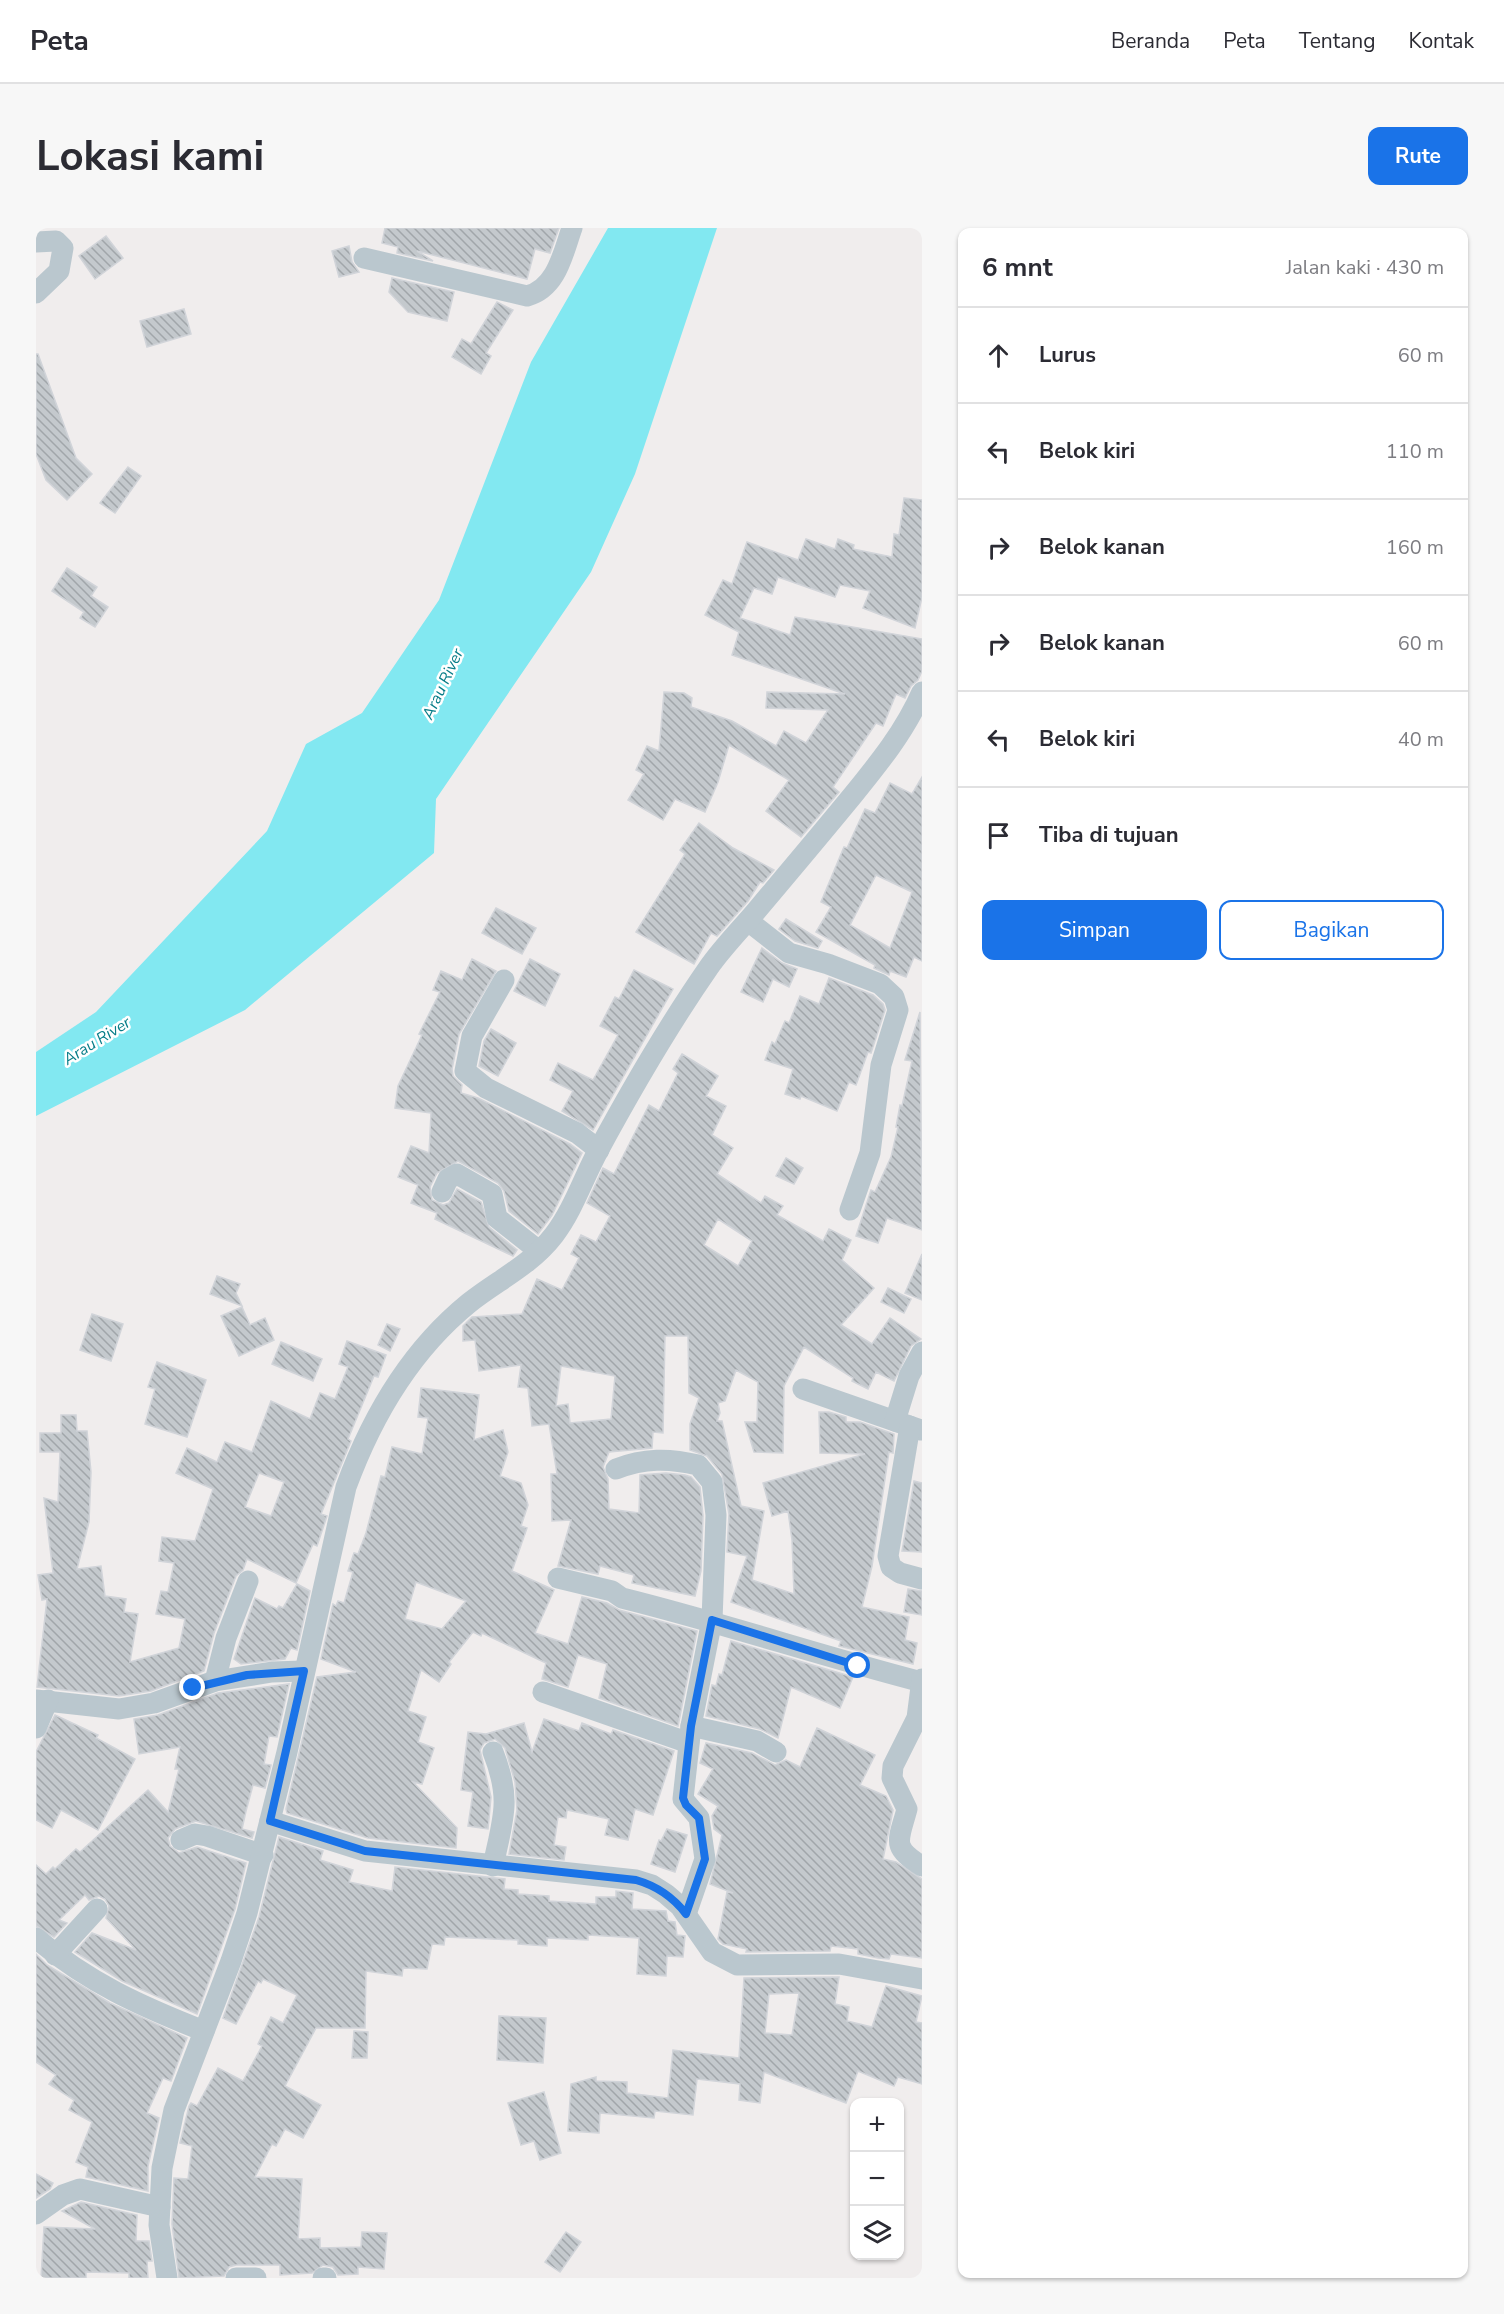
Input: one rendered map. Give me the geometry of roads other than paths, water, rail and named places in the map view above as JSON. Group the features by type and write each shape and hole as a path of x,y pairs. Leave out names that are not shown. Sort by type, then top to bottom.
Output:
{"street":[{"path":"364,258 527,296 541,290 557,269 572,228"},
{"path":"36,242 56,241 63,248 59,271 36,292"},
{"path":"167,2278 159,2225 162,2168 174,2110 231,1961 263,1855 346,1487 377,1414 405,1369 446,1322 481,1294 511,1276 554,1236 570,1211 599,1150 645,1066 709,967 917,718 922,692"},
{"path":"748,921 789,953 828,964 880,984 894,997 898,1010 881,1065 870,1153 850,1210"},
{"path":"504,980 472,1036 465,1071 472,1079 486,1088 577,1132 599,1150"},
{"path":"442,1192 448,1179 457,1174 492,1194 497,1218 539,1251"},
{"path":"922,1352 909,1376 909,1426 888,1556 891,1567 900,1573 922,1579"},
{"path":"803,1389 909,1426"},
{"path":"616,1469 643,1460 668,1460 698,1465 712,1482 716,1515 712,1620 690,1735 683,1798 686,1805 699,1818 705,1859 686,1914"},
{"path":"558,1578 612,1591 622,1598 712,1620 858,1666 922,1681 917,1718 893,1766 892,1778 895,1790 903,1797 908,1809 899,1845 907,1857 922,1866"},
{"path":"215,1681 226,1638 248,1581"},
{"path":"36,1728 42,1700 119,1709 154,1703 215,1681 272,1672 304,1671"},
{"path":"543,1692 690,1735 757,1741 776,1752"},
{"path":"493,1752 503,1777 506,1799 494,1866"},
{"path":"270,1821 365,1851 636,1880 659,1889 686,1914 712,1952 737,1965 839,1964 922,1979"},
{"path":"181,1840 195,1834 207,1836 263,1855"},
{"path":"56,1955 97,1909"},
{"path":"36,1938 56,1955 117,1995 204,2031"},
{"path":"36,2214 63,2195 80,2189 160,2207"},
{"path":"236,2278 248,2276 256,2278"}],"water":[{"name":"Arau River","path":"608,228 717,228 635,474 591,572 436,799 434,853 245,1010 36,1116 36,1052 96,1012 267,831 306,744 362,713 439,600 531,362"}]}
